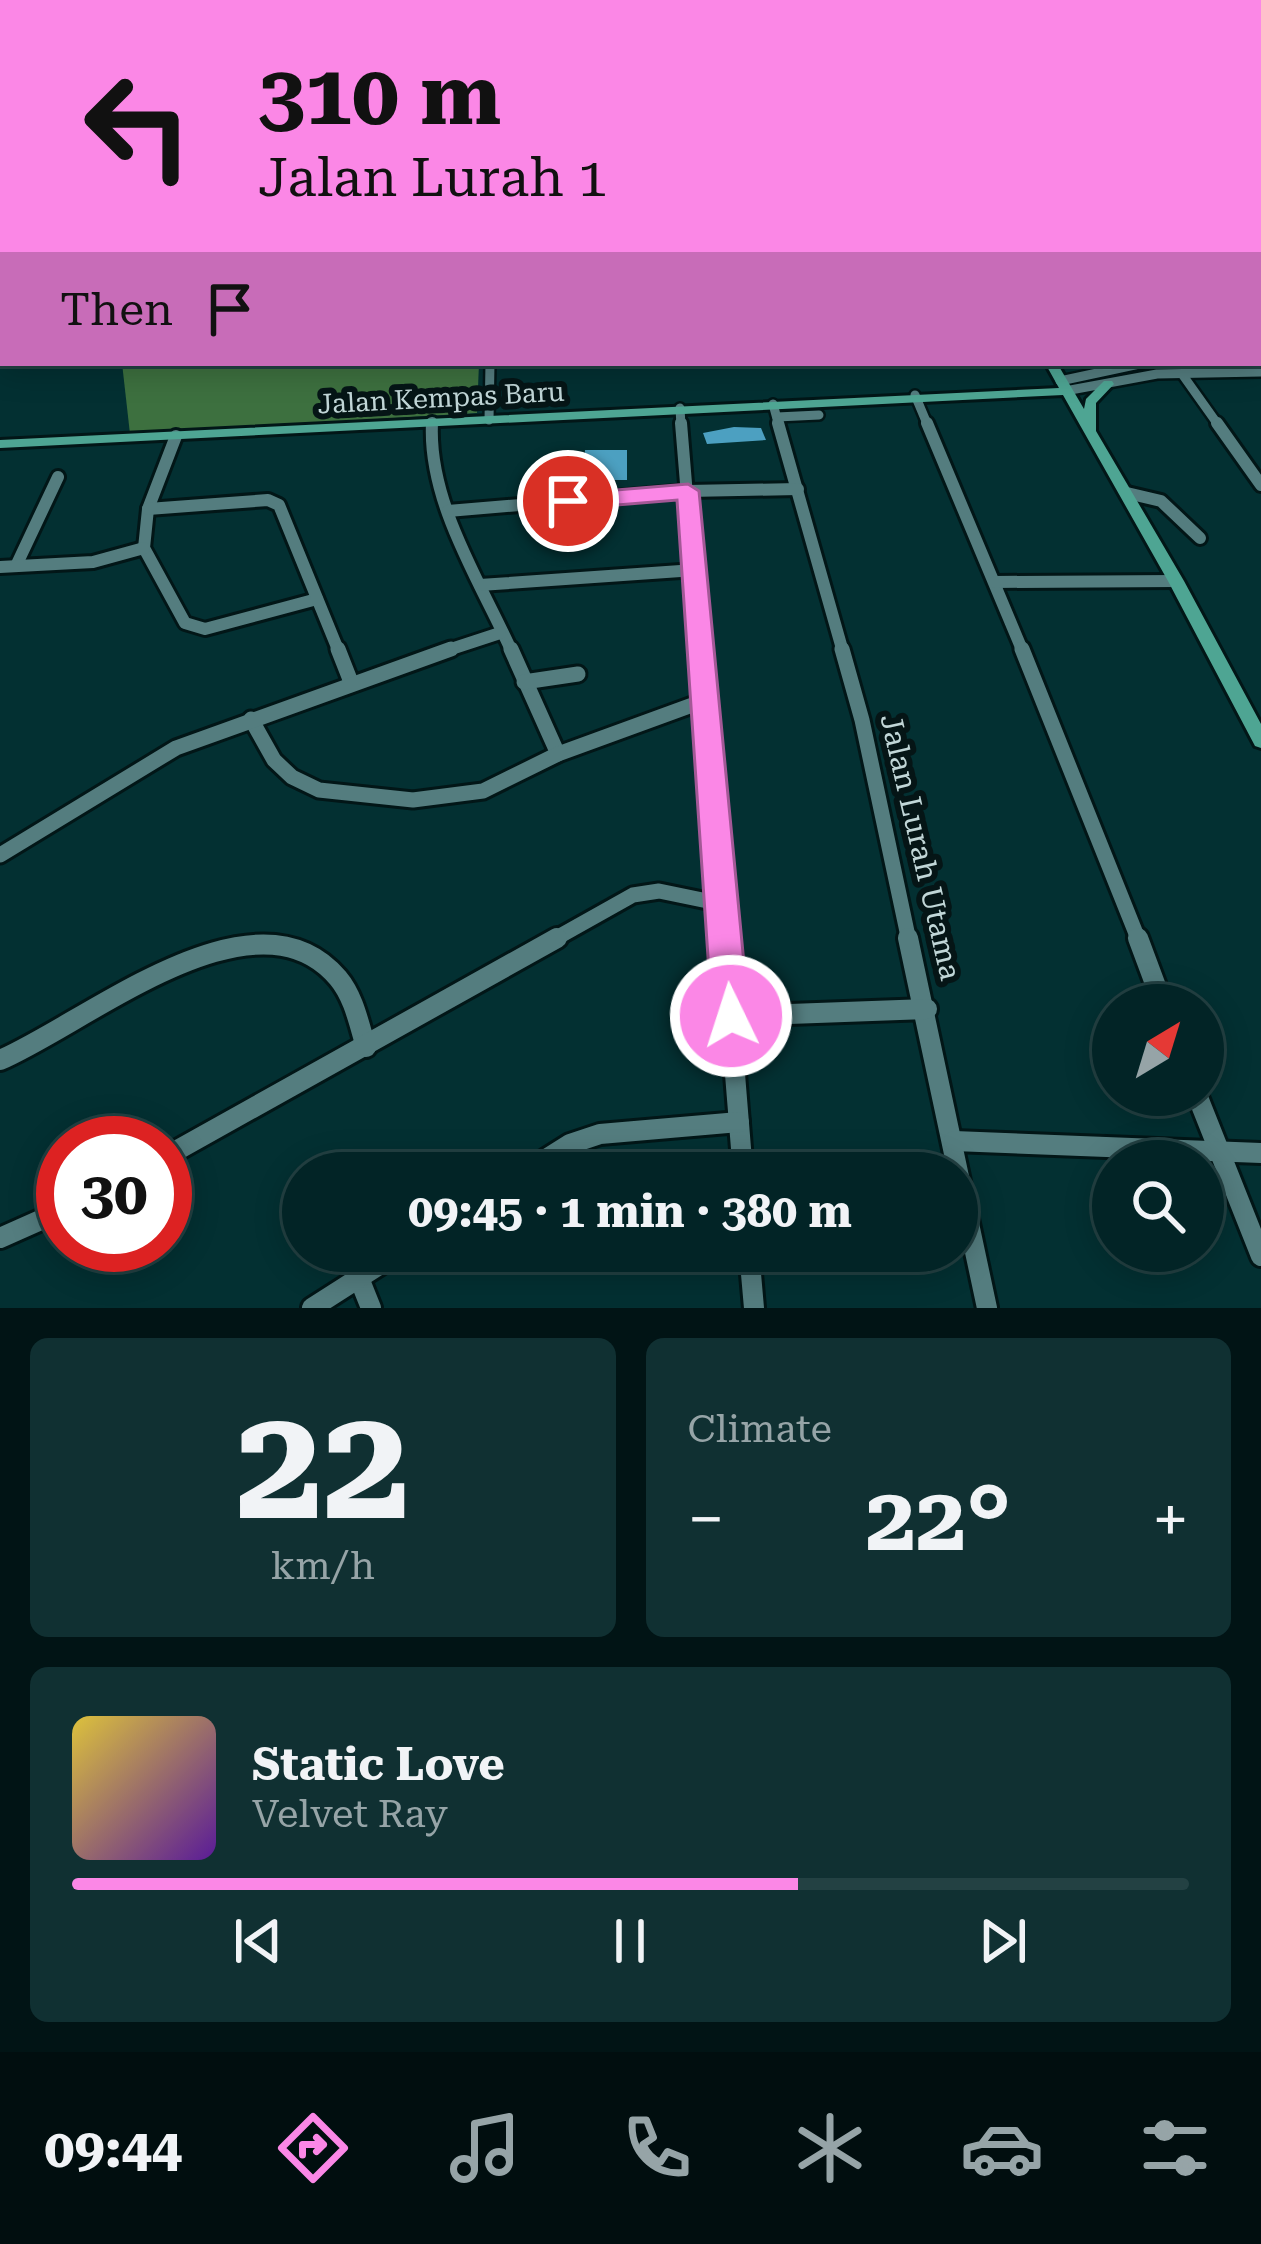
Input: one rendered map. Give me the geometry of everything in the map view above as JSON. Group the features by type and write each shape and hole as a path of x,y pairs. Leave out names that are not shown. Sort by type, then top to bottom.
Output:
{"main road":[{"path":"994,394 1037,384 1049,366"},
{"path":"1052,366 1177,580 1261,741"},
{"path":"1091,431 1090,402 1108,384"},
{"name":"Jalan Kempas Baru","path":"0,444 680,408 775,411 915,395 1028,394 1062,386"},
{"path":"994,394 1046,402 1091,431"}],"street":[{"path":"489,420 490,366"},
{"path":"1062,386 1119,366"},
{"path":"1062,386 1261,372"},
{"path":"1182,374 1261,485"},
{"path":"915,395 1088,805 1155,984"},
{"path":"680,408 741,1152"},
{"path":"775,411 819,415"},
{"name":"Jalan Lurah Utama","path":"775,411 862,720 988,1308"},
{"path":"432,424 430,459 448,511 558,754"},
{"path":"176,436 148,509 144,548 185,623 206,629 317,599"},
{"path":"16,566 58,477"},
{"path":"448,511 688,491 798,489"},
{"path":"1127,494 1161,501 1200,538"},
{"path":"148,509 274,501 351,682"},
{"path":"0,567 93,562 144,548"},
{"path":"480,585 572,574 694,570"},
{"path":"995,582 1177,580"},
{"path":"0,855 176,748 351,682 500,633"},
{"path":"524,682 578,674"},
{"path":"251,719 274,760 292,777 319,790 413,800 483,791 558,754 706,700"},
{"path":"192,1142 633,895 659,892 722,904"},
{"path":"0,1060 39,1045 210,950 260,944 324,964 349,998 366,1047"},
{"path":"731,1016 927,1009"},
{"path":"557,1152 600,1134 739,1122"},
{"path":"954,1141 1092,1147"},
{"path":"1224,1153 1261,1153"},
{"path":"1224,1167 1261,1256"},
{"path":"0,1238 36,1222"},
{"path":"312,1308 368,1272"},
{"path":"751,1272 754,1308"},
{"path":"359,1278 371,1308"}],"green space":[{"path":"122,366 479,366 477,413 130,434"}],"building":[{"path":"761,428 766,440 707,444 703,433"},
{"path":"585,450 627,450 627,480 584,480"}],"route":[{"path":"568,501 688,491 731,1016"}]}
